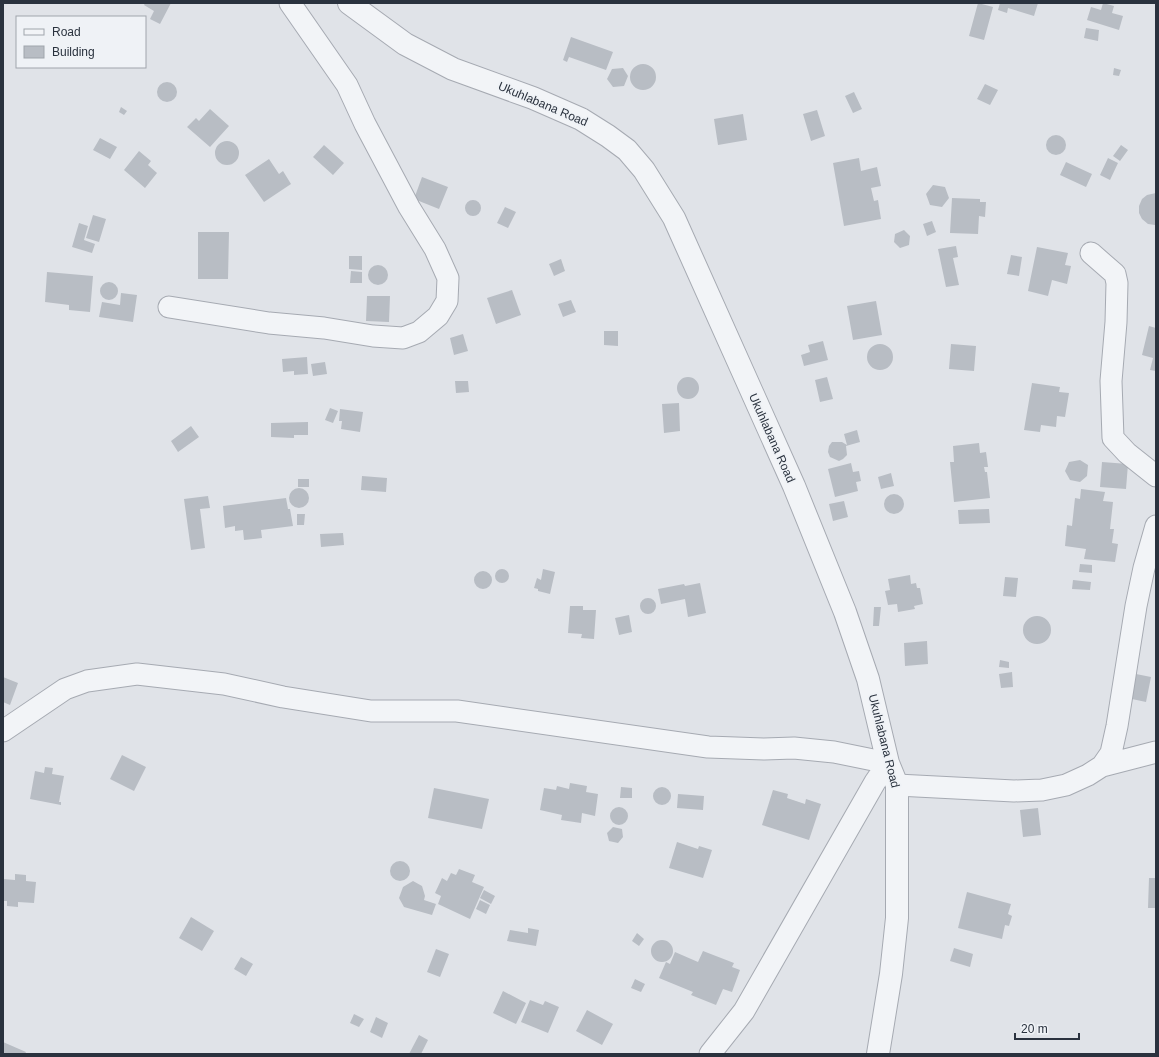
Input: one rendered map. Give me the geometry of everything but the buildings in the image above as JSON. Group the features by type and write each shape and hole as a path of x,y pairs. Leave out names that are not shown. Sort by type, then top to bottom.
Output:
{"street":[{"path":"169,307 269,323 324,328 373,336 403,338 419,332 438,316 446,301 448,278 435,249 409,207 365,124 347,85 290,3"},
{"name":"Ukuhlabana Road","path":"349,3 405,44 454,69 533,98 581,119 627,150 644,170 674,218 794,486 845,612 868,679 888,763 897,784 898,918 891,974 878,1054"},
{"path":"1090,253 1115,274 1117,283 1116,322 1111,381 1113,438 1128,453 1156,476"},
{"path":"1102,766 1111,753 1117,726 1136,606 1144,568 1156,526"},
{"path":"3,731 65,689 87,680 137,674 224,684 283,698 371,711 457,711 700,746 764,749 794,748 834,752 888,763 875,782 744,1011 710,1054"},
{"path":"897,784 1014,791 1042,790 1066,785 1088,775 1102,766 1156,752"}]}
